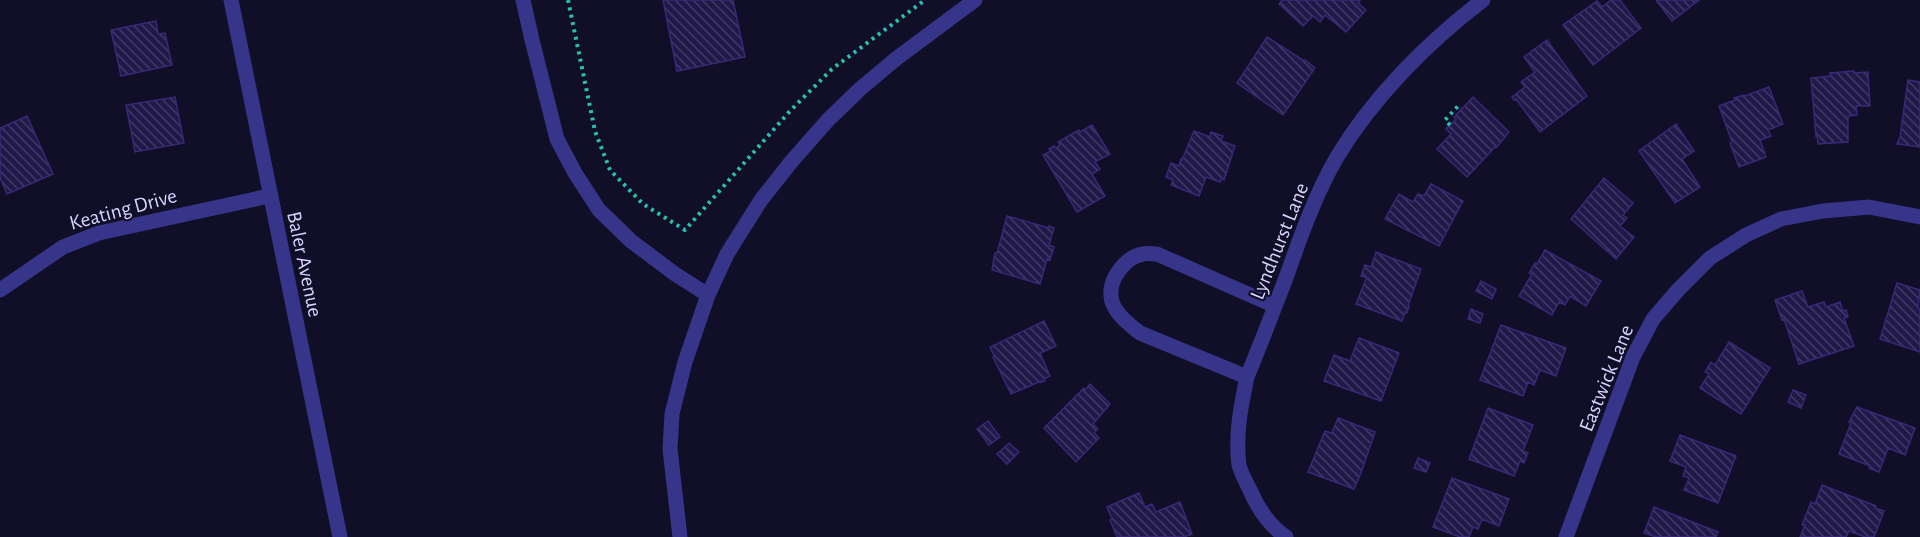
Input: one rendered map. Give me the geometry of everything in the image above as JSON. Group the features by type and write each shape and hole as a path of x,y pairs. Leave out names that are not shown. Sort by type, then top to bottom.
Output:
{"street":[{"name":"Baler Avenue","path":"231,0 340,537"},
{"path":"524,0 557,140 575,173 600,210 631,241 708,295"},
{"path":"680,537 670,449 672,414 685,362 708,295 727,254 761,200 828,120 897,58 975,0"},
{"name":"Lyndhurst Lane","path":"1286,537 1275,530 1257,507 1240,467 1237,436 1247,377 1315,201 1336,158 1362,119 1441,34 1483,0"},
{"name":"Keating Drive","path":"0,290 63,247 99,233 269,196"},
{"name":"Eastwick Lane","path":"1566,537 1638,348 1653,319 1710,258 1746,235 1781,219 1823,211 1869,207 1920,217"},
{"path":"1247,377 1140,333 1116,309 1110,297 1113,283 1119,270 1129,261 1142,254 1157,254 1275,306"}],"path":[{"path":"568,0 595,131 610,170 643,204 685,230 790,111 832,69 925,0"},
{"path":"1450,125 1445,120 1460,104"}],"building":[{"path":"663,0 733,0 745,57 677,71"},
{"path":"1282,0 1358,0 1360,1 1358,3 1366,10 1346,32 1325,15 1320,22 1313,16 1303,26 1279,4"},
{"path":"1611,0 1620,0 1641,28 1593,65 1563,25 1597,1 1602,7"},
{"path":"1656,0 1699,0 1672,21"},
{"path":"156,21 158,34 165,33 172,65 121,76 111,30"},
{"path":"1267,37 1315,68 1283,115 1237,83"},
{"path":"1547,40 1587,96 1540,132 1516,99 1512,97 1525,87 1521,82 1535,72 1524,57"},
{"path":"1854,71 1854,73 1868,72 1870,106 1856,106 1857,115 1848,116 1848,142 1818,144 1811,78 1831,76 1830,73"},
{"path":"1908,80 1920,82 1920,147 1897,144"},
{"path":"1769,87 1783,124 1768,130 1771,136 1760,140 1766,157 1739,167 1719,106 1735,100 1734,98"},
{"path":"175,97 184,143 135,152 126,105"},
{"path":"1473,97 1509,132 1467,177 1437,149 1451,134 1446,129 1456,119 1454,117"},
{"path":"27,116 53,174 7,194 0,178 0,128"},
{"path":"1676,124 1694,151 1682,159 1700,187 1675,203 1639,151"},
{"path":"1092,125 1110,154 1095,162 1100,169 1092,174 1105,196 1077,212 1043,155 1051,151 1049,149 1054,146 1056,148 1060,145 1058,142"},
{"path":"1194,131 1210,137 1211,132 1223,136 1221,141 1235,146 1224,180 1222,178 1220,182 1206,177 1199,196 1171,185 1173,180 1166,177 1171,163 1179,166"},
{"path":"1604,178 1633,203 1623,215 1627,218 1620,226 1634,237 1616,259 1571,219"},
{"path":"1431,184 1463,201 1439,246 1385,219 1399,194 1413,202 1418,194 1424,196"},
{"path":"1007,216 1054,228 1049,245 1054,247 1050,260 1047,259 1040,284 992,270"},
{"path":"1545,250 1601,281 1586,306 1570,296 1565,305 1559,302 1552,315 1519,296 1532,274 1529,273"},
{"path":"1376,252 1421,269 1407,313 1405,312 1402,321 1356,304 1368,278 1361,276 1365,265 1371,267"},
{"path":"1481,281 1496,289 1492,299 1476,291"},
{"path":"1897,283 1920,290 1918,308 1920,309 1920,352 1880,339"},
{"path":"1802,291 1808,307 1824,302 1826,307 1840,302 1843,311 1846,310 1848,317 1844,318 1854,346 1799,364 1775,300"},
{"path":"1471,309 1483,314 1480,323 1468,319"},
{"path":"1044,321 1056,346 1040,353 1050,376 1044,379 1045,381 1011,394 990,347"},
{"path":"1501,325 1566,348 1556,376 1540,370 1534,385 1528,382 1523,396 1480,380"},
{"path":"1359,338 1399,353 1381,401 1324,381 1334,355 1350,361"},
{"path":"1729,342 1770,368 1741,414 1700,388 1709,374 1705,372 1711,362 1715,365"},
{"path":"1090,384 1110,404 1093,424 1098,429 1094,433 1099,438 1076,462 1044,428"},
{"path":"1793,390 1806,395 1801,408 1788,402"},
{"path":"1857,407 1915,428 1905,455 1888,448 1879,472 1839,454 1851,423 1849,422"},
{"path":"1488,408 1533,425 1523,451 1528,453 1524,463 1520,461 1514,476 1469,459"},
{"path":"1338,418 1375,432 1354,489 1308,472 1325,431 1332,433"},
{"path":"988,421 1000,437 989,445 977,429"},
{"path":"1680,435 1736,456 1718,503 1684,490 1689,478 1683,476 1686,467 1670,461"},
{"path":"1009,443 1019,452 1007,464 997,454"},
{"path":"1418,458 1430,463 1426,472 1414,468"},
{"path":"1452,478 1509,499 1499,526 1482,519 1478,529 1473,527 1469,537 1460,537 1433,527"},
{"path":"1822,485 1884,511 1874,537 1865,537 1849,531 1846,537 1800,537 1811,502 1815,504"},
{"path":"1139,493 1145,507 1152,504 1156,512 1180,502 1192,534 1184,537 1117,537 1107,507"},
{"path":"1654,507 1718,532 1716,537 1656,537 1644,533"}]}
